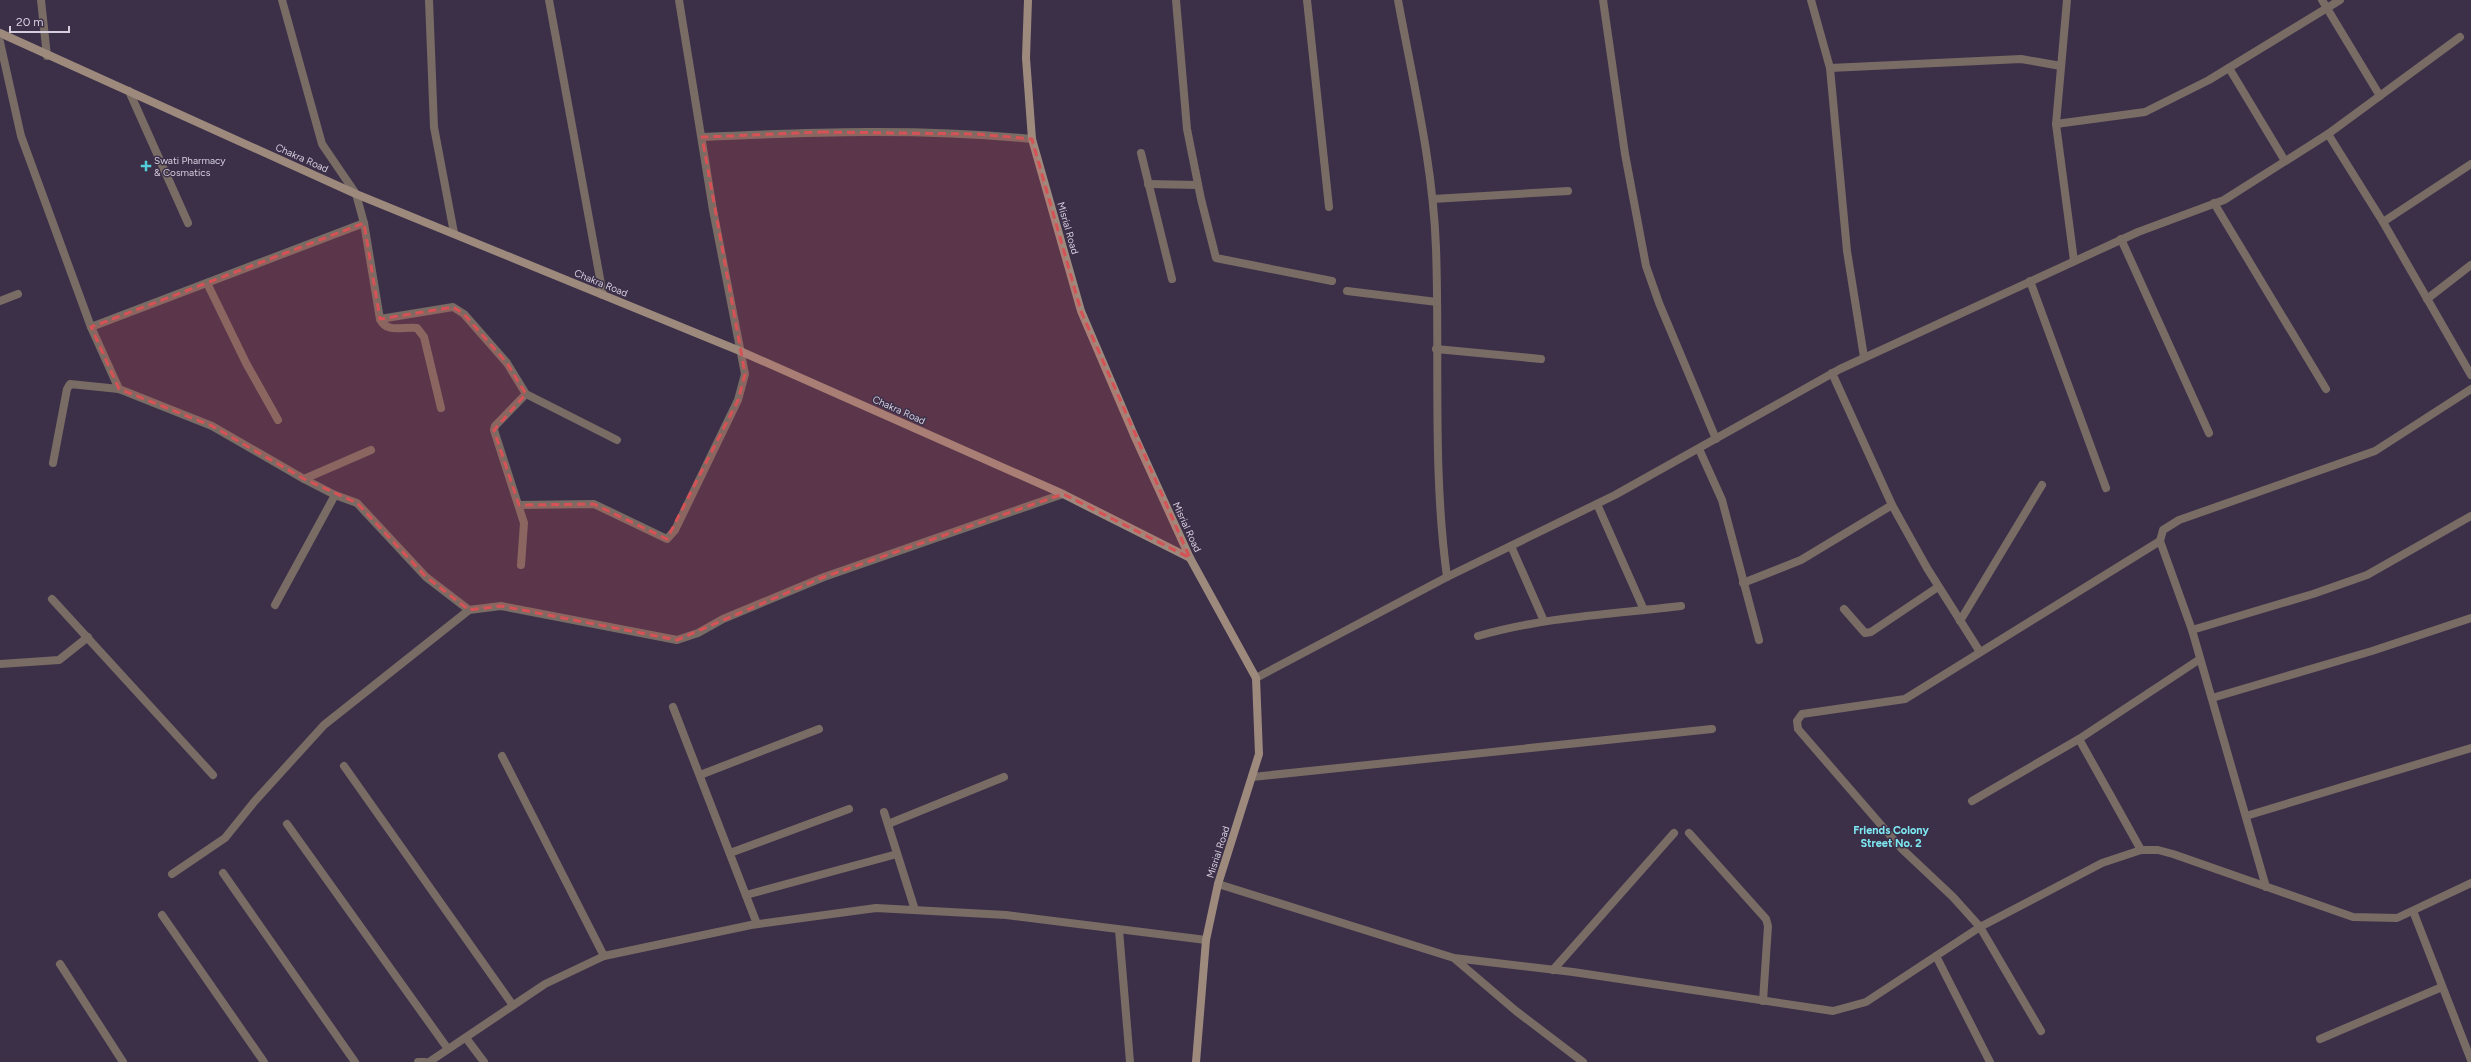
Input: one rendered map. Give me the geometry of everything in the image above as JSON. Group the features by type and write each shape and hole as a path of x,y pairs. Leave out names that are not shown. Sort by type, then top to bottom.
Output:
{"main road":[{"name":"Misrial Road","path":"1028,0 1026,58 1032,139 1081,311 1134,435 1190,558 1256,678 1259,754 1218,884 1206,940 1196,1062"},
{"name":"Chakra Road","path":"0,33 356,194 740,351 1063,494 1190,558"}],"street":[{"path":"41,0 48,56"},
{"path":"282,0 322,144 356,194 364,223 380,319 383,325 390,329 406,326 417,328 424,337 440,408"},
{"path":"429,0 434,127 454,233"},
{"path":"549,0 603,295"},
{"path":"519,506 594,504 667,539 675,530 738,400 745,374 713,210 679,0"},
{"path":"1176,0 1187,129 1198,185 1216,258 1332,281"},
{"path":"1307,0 1330,207"},
{"path":"1398,0 1433,200 1437,302 1436,350 1442,538 1447,577"},
{"path":"1603,0 1625,154 1646,266 1659,303 1716,439"},
{"path":"1811,0 1830,68 1847,251 1864,358"},
{"path":"2067,0 2056,124 2074,261"},
{"path":"2322,0 2380,96"},
{"path":"2056,124 2145,112 2209,80 2340,0"},
{"path":"1256,678 1447,577 1597,504 1699,449 1832,373 2121,239 2224,200 2328,134 2460,36"},
{"path":"0,42 21,136 91,327 119,389"},
{"path":"1830,68 2021,59 2061,66"},
{"path":"2229,68 2285,161"},
{"path":"129,91 188,223"},
{"path":"702,137 821,132 977,134 1032,139"},
{"path":"2328,134 2383,222 2471,375"},
{"path":"1141,153 1172,279"},
{"path":"2383,222 2471,164"},
{"path":"1148,184 1198,185"},
{"path":"1433,200 1568,191"},
{"path":"2214,204 2326,389"},
{"path":"91,327 364,223"},
{"path":"2121,239 2209,433"},
{"path":"2428,299 2471,265"},
{"path":"2030,281 2106,488"},
{"path":"207,283 246,363 278,420"},
{"path":"1347,291 1437,302"},
{"path":"0,301 18,294"},
{"path":"380,319 453,308 464,314 507,363 526,394 617,440"},
{"path":"1436,350 1541,359"},
{"path":"1832,373 1892,505 1938,587 1980,652"},
{"path":"53,463 67,389 70,384 119,389 212,426 304,479 335,495 357,503 426,577 469,610"},
{"path":"2266,887 2192,630 2160,541 2163,530 2179,520 2375,451 2471,389"},
{"path":"521,565 524,523 494,430 495,426 526,394"},
{"path":"1699,449 1722,500 1758,640"},
{"path":"304,479 371,450"},
{"path":"1960,621 2042,485"},
{"path":"172,874 225,838 254,802 324,725 469,610 501,606 677,640 698,633 723,619 824,577 1063,494"},
{"path":"275,605 335,495"},
{"path":"1597,504 1644,610"},
{"path":"1743,583 1801,560 1892,505"},
{"path":"2192,630 2313,594 2367,575 2471,516"},
{"path":"2041,1031 1980,927 1953,897 1901,848 1798,729 1797,721 1802,714 1905,699 2160,541"},
{"path":"1511,546 1544,621"},
{"path":"1844,609 1865,633 1871,632 1938,587"},
{"path":"52,600 88,637 213,775"},
{"path":"1478,636 1509,626 1681,606"},
{"path":"2212,698 2372,652 2471,618"},
{"path":"0,664 59,660 88,637"},
{"path":"1972,801 2079,739 2200,659"},
{"path":"673,707 757,924"},
{"path":"700,776 819,729"},
{"path":"1252,777 1712,730"},
{"path":"2079,739 2140,850"},
{"path":"2246,816 2471,748"},
{"path":"502,756 604,956"},
{"path":"344,766 512,1004"},
{"path":"888,824 1004,777"},
{"path":"730,853 849,809"},
{"path":"884,812 915,910"},
{"path":"287,824 448,1049"},
{"path":"1553,970 1674,833"},
{"path":"1689,833 1766,919 1768,926 1763,1001"},
{"path":"1218,884 1454,958 1553,970 1833,1011 1866,1002 1980,927 2102,863 2140,850 2158,850 2173,854 2353,917 2397,918 2471,883"},
{"path":"746,895 897,854"},
{"path":"223,873 355,1062"},
{"path":"429,1062 466,1038 512,1004 545,984 604,956 757,924 876,908 1006,915 1206,940"},
{"path":"2413,911 2471,1060"},
{"path":"162,916 264,1062"},
{"path":"1119,930 1130,1062"},
{"path":"1936,956 1990,1062"},
{"path":"1454,958 1516,1011 1583,1062"},
{"path":"60,964 123,1062"},
{"path":"2320,1039 2442,987"},
{"path":"466,1038 484,1062"},
{"path":"418,1062 425,1062"}],"highlighted area":[{"path":"821,132 977,134 1032,139 1081,311 1190,558 1063,494 824,577 677,640 501,606 469,610 426,577 357,503 304,479 212,426 119,389 91,327 364,223 380,319 453,307 464,314 507,363 526,394 494,430 519,505 594,504 667,539 738,400 745,374 702,137"}],"place":[{"name":"Swati Pharmacy & Cosmatics","path":"146,166"}],"district":[{"name":"Friends Colony Street No. 2","path":"1891,836"}]}
